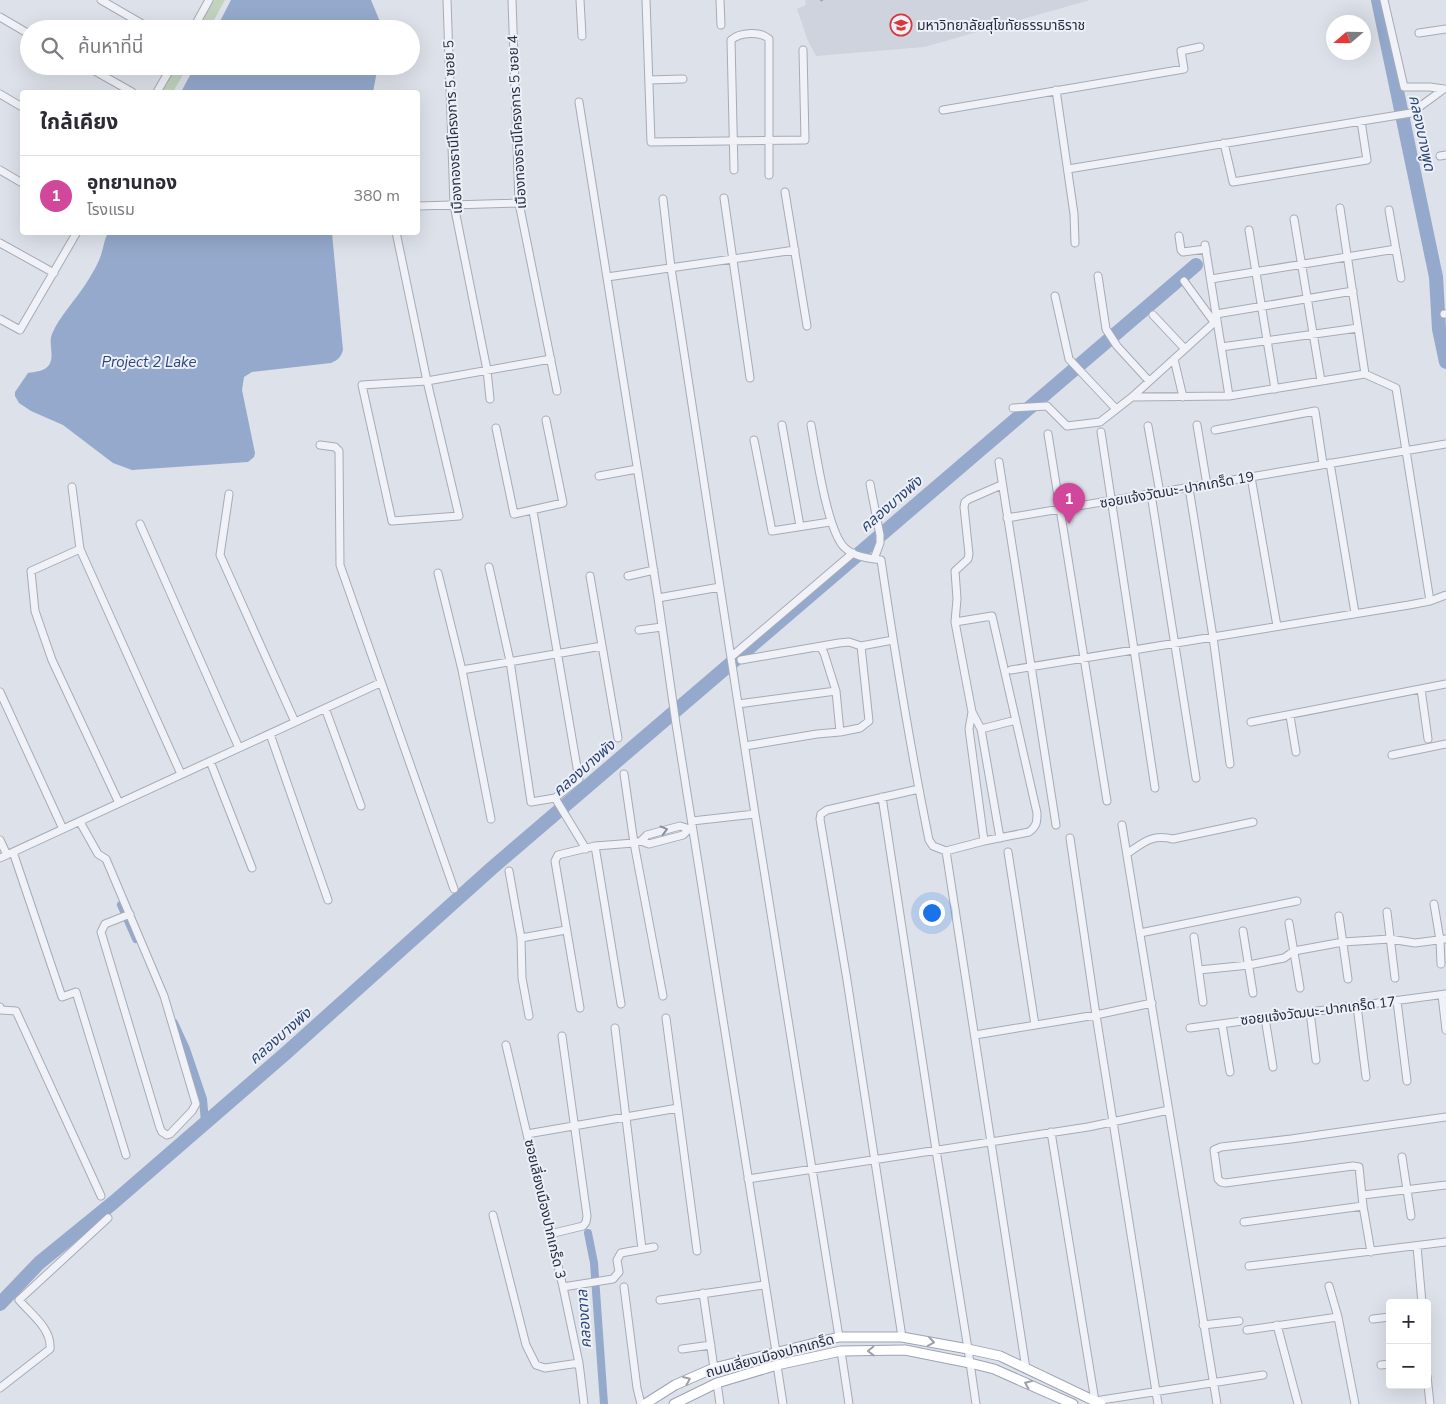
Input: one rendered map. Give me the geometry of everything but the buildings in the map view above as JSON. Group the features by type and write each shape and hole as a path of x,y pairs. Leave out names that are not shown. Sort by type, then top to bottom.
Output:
{"main road":[{"name":"ถนนเลี่ยงเมืองปากเกร็ด","path":"645,1404 675,1385 714,1368 839,1337 902,1338 1000,1356 1098,1402"},
{"name":"ถนนเลี่ยงเมืองปากเกร็ด","path":"674,1404 717,1382 777,1365 841,1351 905,1350 994,1369 1073,1404"}],"street":[{"path":"101,0 135,20"},
{"path":"198,20 209,0"},
{"name":"เมืองทองธานีโครงการ 5 ซอย 5","path":"447,0 454,205 487,370 490,399"},
{"name":"เมืองทองธานีโครงการ 5 ซอย 4","path":"512,0 519,203 557,391"},
{"path":"580,0 582,36"},
{"path":"646,0 651,142 768,142 805,140 803,50"},
{"path":"720,0 721,25"},
{"path":"1384,0 1404,87 1430,87 1445,92"},
{"path":"0,17 20,29"},
{"path":"1419,33 1446,29"},
{"path":"734,170 731,40 735,36 764,35 769,39 769,175"},
{"path":"943,110 1184,69 1181,51 1200,47"},
{"path":"102,75 128,90"},
{"path":"158,90 167,75"},
{"path":"649,80 683,79"},
{"path":"1056,90 1074,214 1076,243"},
{"path":"1068,169 1224,142 1411,113 1445,92"},
{"path":"0,94 20,106"},
{"path":"579,102 654,570 692,821 690,830 776,1352"},
{"path":"1224,142 1233,182 1367,160 1361,121"},
{"path":"0,170 20,181"},
{"path":"785,192 807,326"},
{"path":"724,198 750,378"},
{"path":"663,199 671,268 720,588 839,1337"},
{"path":"420,206 519,203"},
{"path":"1340,208 1365,374"},
{"path":"1389,210 1401,278"},
{"path":"1294,219 1321,381"},
{"path":"1249,230 1275,389"},
{"path":"0,319 20,330 75,235"},
{"path":"397,235 427,381 459,516 392,520 362,385 427,381 551,359"},
{"path":"1179,236 1183,252 1206,247 1229,396"},
{"path":"0,243 54,273"},
{"path":"1211,279 1396,249"},
{"path":"607,277 795,250"},
{"path":"1098,276 1106,329 1117,346 1150,381"},
{"path":"1184,281 1216,319"},
{"path":"1013,408 1047,406 1066,426 1100,422 1132,397 1216,319 1262,306 1353,292"},
{"path":"1055,296 1069,359 1116,409"},
{"path":"1153,315 1185,349"},
{"path":"1221,347 1358,328"},
{"path":"1174,359 1183,396"},
{"path":"1132,397 1229,396 1365,374 1396,388 1430,600"},
{"path":"1214,430 1315,411 1355,613"},
{"path":"496,428 514,514 564,503 546,420"},
{"path":"782,425 800,526"},
{"path":"811,425 830,522 844,547 860,557 881,560 893,640 929,840 933,846 946,851 1029,832 1035,828 1037,822 1037,813 992,616 955,622"},
{"path":"1197,425 1207,485"},
{"path":"1148,426 1160,493"},
{"path":"1101,432 1155,788"},
{"path":"1048,434 1107,801"},
{"path":"754,440 772,531 830,522"},
{"name":"ซอยแจ้งวัฒนะ-ปากเกร็ด 19","path":"1007,518 1446,444"},
{"path":"320,445 335,447 339,451 340,565 454,889"},
{"path":"999,462 1056,825"},
{"path":"599,476 637,469"},
{"path":"1251,477 1277,626"},
{"path":"870,484 880,533 880,543 874,559"},
{"path":"999,486 965,502 969,554 968,558 955,571 957,599 955,622 972,712 981,729 1000,838"},
{"path":"72,487 80,549 182,774"},
{"path":"1189,488 1213,637 1230,764"},
{"path":"229,494 220,554 295,722"},
{"path":"1151,494 1196,778"},
{"path":"489,567 510,661 531,802 555,798 579,779 533,510"},
{"path":"140,524 239,748"},
{"path":"80,549 31,571 36,611 52,660 119,803"},
{"path":"731,657 854,553"},
{"path":"628,576 654,570"},
{"path":"438,573 462,670 491,819"},
{"path":"590,576 618,738"},
{"path":"658,598 720,588"},
{"path":"1011,670 1430,600 1446,594"},
{"path":"639,630 662,627"},
{"path":"742,660 849,642 861,646 893,640"},
{"path":"462,670 602,646"},
{"path":"745,746 860,728 869,721 861,646"},
{"path":"820,648 824,653 836,690 840,732"},
{"path":"7,855 380,682"},
{"path":"1251,722 1290,716 1446,684"},
{"path":"738,704 836,690"},
{"path":"1421,690 1428,739"},
{"path":"0,692 63,829"},
{"path":"325,708 361,806"},
{"path":"972,712 969,729 984,841"},
{"path":"1290,716 1296,752"},
{"path":"981,729 1016,720"},
{"path":"270,734 328,900"},
{"path":"1392,755 1446,744"},
{"path":"210,761 252,868"},
{"path":"624,774 638,842 663,996"},
{"path":"902,1338 876,1160 820,819 821,814 827,810 919,789"},
{"path":"882,797 976,1404"},
{"path":"555,798 586,849"},
{"path":"692,821 756,814"},
{"path":"80,822 98,854 106,859 130,914 164,996 196,1104 186,1118 167,1135 160,1128 101,932 105,924 130,914"},
{"path":"1128,854 1151,838 1161,836 1173,839 1253,822"},
{"path":"580,1008 556,861 558,854 595,846 638,842 647,835 680,826 690,830"},
{"path":"1122,826 1216,1404"},
{"path":"1070,838 1096,1015 1158,1404"},
{"path":"0,840 62,997 76,992 126,1155"},
{"path":"595,846 621,1004"},
{"path":"946,851 1026,1369"},
{"path":"1008,852 1035,1025"},
{"path":"509,871 521,938 522,978 528,1016"},
{"path":"1140,933 1296,901"},
{"path":"1434,904 1443,939 1441,964"},
{"path":"1387,912 1395,978"},
{"path":"1339,916 1348,979"},
{"path":"1289,923 1300,988"},
{"path":"521,938 566,930"},
{"path":"1243,931 1253,993"},
{"path":"1194,937 1203,1002"},
{"path":"1199,970 1248,965 1284,958 1294,951 1343,942 1390,938 1415,943 1443,939"},
{"path":"1444,994 1446,1030"},
{"name":"ซอยแจ้งวัฒนะ-ปากเกร็ด 17","path":"1190,1028 1444,994"},
{"path":"1397,1001 1407,1081"},
{"path":"975,1035 1096,1015 1152,1003"},
{"path":"0,1006 1,1010 16,1011 101,1196"},
{"path":"1357,1006 1366,1078"},
{"path":"1310,1012 1316,1060"},
{"path":"666,1018 697,1251"},
{"path":"1265,1018 1274,1067"},
{"path":"1222,1024 1230,1072"},
{"path":"615,1028 642,1249"},
{"path":"550,1234 583,1226 586,1222 562,1036"},
{"name":"ซอยเลี่ยงเมืองปากเกร็ด 3","path":"506,1045 563,1287 579,1363 584,1404"},
{"path":"527,1134 678,1108"},
{"path":"748,1179 1113,1122 1169,1110"},
{"path":"1371,1252 1359,1167 1353,1166 1221,1182 1218,1179 1214,1150 1221,1147 1446,1118"},
{"path":"1051,1132 1098,1402 1263,1375"},
{"path":"1402,1157 1411,1216"},
{"path":"1363,1195 1446,1185"},
{"path":"1244,1222 1363,1206"},
{"path":"493,1215 526,1345 536,1365 545,1368 579,1363"},
{"path":"0,1388 50,1349 51,1342 46,1330 19,1300 108,1218"},
{"path":"1249,1266 1446,1242"},
{"path":"1417,1246 1422,1299"},
{"path":"563,1287 613,1279 619,1272 617,1260 619,1255 625,1251 654,1247"},
{"path":"660,1300 764,1286"},
{"path":"1330,1286 1338,1316 1355,1404"},
{"path":"624,1287 637,1388 641,1404"},
{"path":"703,1293 714,1368"},
{"path":"1247,1330 1338,1316"},
{"path":"1373,1319 1386,1317"},
{"path":"1203,1325 1239,1321"},
{"path":"1277,1325 1298,1404"},
{"path":"682,1349 711,1345"},
{"path":"841,1351 849,1404"},
{"path":"1381,1365 1386,1364"},
{"path":"777,1365 783,1404"},
{"path":"717,1382 720,1404"},
{"path":"1428,1389 1430,1404"}],"shaded area":[{"name":"มหาวิทยาลัยสุโขทัยธรรมาธิราช","path":"805,0 1090,0 924,47 816,56 808,41 797,9 806,5"}],"green space":[{"path":"211,0 225,0 214,20 200,20"},
{"path":"170,75 183,75 174,90 161,90"}],"water":[{"path":"231,0 371,0 379,20 221,20"},
{"path":"190,75 376,75 373,90 182,90"},
{"name":"Project 2 Lake","path":"107,235 332,235 343,350 339,358 331,363 252,372 244,377 242,390 255,453 254,457 248,462 132,470 113,463 63,425 31,411 19,403 15,392 28,373 37,372 49,365 51,361 52,334 59,320 83,289 95,269"}],"waterway":[{"name":"คลองบางพูด","path":"1378,0 1436,277 1439,329 1446,362"},
{"name":"คลองบางพัง","path":"0,1304 39,1263 114,1202 286,1053 492,868 1196,265"},
{"path":"121,905 136,939"},
{"path":"174,1023 186,1049 203,1099 205,1122"},
{"name":"คลองตาล","path":"588,1233 594,1263 604,1404"}],"place":[{"name":"มหาวิทยาลัยสุโขทัยธรรมาธิราช","path":"901,25"},
{"name":"อุทยานทอง","path":"1069,524"}]}
